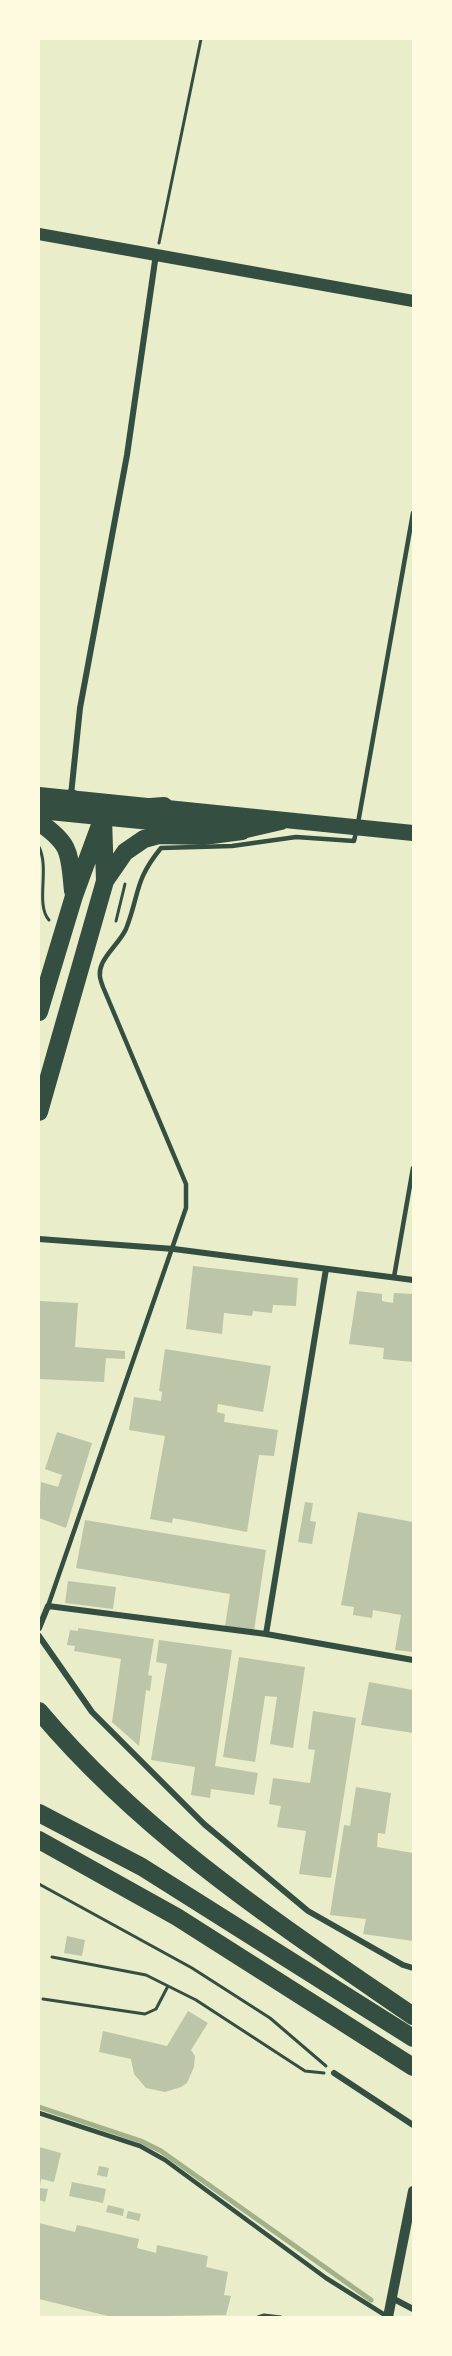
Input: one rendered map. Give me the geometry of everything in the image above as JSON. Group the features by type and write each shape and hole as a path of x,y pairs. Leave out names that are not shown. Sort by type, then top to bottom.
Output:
{"highway":[{"path":"39,795 103,817 242,831"},
{"path":"39,811 70,806 164,806 413,833"},
{"path":"39,1012 74,896 103,817 123,809 164,806"},
{"path":"39,1112 105,881 103,817"},
{"path":"105,881 125,852 144,839 159,834 204,836 288,821"},
{"path":"39,822 56,834 68,848 74,896"},
{"path":"39,1711 61,1737 146,1822 250,1904 413,2016"},
{"path":"39,1813 142,1867 413,2038"},
{"path":"39,1840 177,1917 413,2067"}],"main road":[{"path":"39,234 157,253 413,301"}],"street":[{"path":"70,806 80,708 127,455 157,253"},
{"path":"39,1239 174,1249 413,1280"},
{"path":"267,1634 327,1269"},
{"path":"39,1628 48,1606 267,1634 413,1660"},
{"path":"39,1636 92,1712 204,1824 308,1911 403,1965 413,1968"},
{"path":"334,2073 413,2125"},
{"path":"388,2317 413,2191"},
{"path":"392,2298 413,2308"}],"lane":[{"path":"48,1606 174,1249 186,1208 186,1184 103,987 99,976 102,964 126,929 137,885 145,867 161,848 232,846 296,837 354,841 413,513"},
{"path":"394,1277 413,1168"},
{"path":"39,2114 140,2146 165,2160 326,2278 388,2317"}],"path":[{"path":"157,253 201,39"},
{"path":"39,847 44,857 44,910 46,918 52,922"},
{"path":"39,1884 192,1968 270,2018 334,2073"},
{"path":"52,1957 146,1975 205,2005 305,2072 334,2073"},
{"path":"43,1999 145,2014 156,2009 168,1986"},
{"path":"258,2317 264,2315 280,2317"}],"building":[{"path":"193,1266 298,1278 296,1306 273,1305 272,1313 253,1311 252,1316 224,1313 222,1334 186,1329"},
{"path":"357,1291 382,1294 382,1301 393,1303 394,1293 413,1294 413,1362 383,1359 384,1348 349,1344"},
{"path":"39,1301 78,1303 75,1347 125,1351 125,1359 106,1358 104,1382 39,1379"},
{"path":"165,1349 271,1366 263,1412 218,1404 217,1412 225,1414 224,1422 278,1430 274,1456 259,1455 247,1532 173,1518 172,1523 150,1519 165,1436 129,1430 134,1397 161,1401 162,1392 159,1391"},
{"path":"57,1432 92,1443 66,1528 39,1518 41,1482 58,1487 62,1475 45,1469"},
{"path":"305,1502 313,1503 310,1521 316,1522 312,1544 298,1542"},
{"path":"358,1512 413,1522 413,1652 395,1650 401,1615 373,1610 372,1618 353,1615 354,1607 341,1605"},
{"path":"85,1520 266,1550 254,1631 225,1626 230,1594 76,1568"},
{"path":"68,1581 116,1587 113,1609 65,1603"},
{"path":"78,1628 154,1639 148,1675 152,1676 150,1691 146,1690 139,1746 112,1722 121,1659 74,1651 75,1646 67,1645 70,1630 78,1631"},
{"path":"159,1640 232,1650 215,1766 258,1773 254,1795 211,1789 210,1798 191,1795 195,1767 151,1760 167,1664 156,1662"},
{"path":"239,1657 305,1667 293,1748 270,1744 277,1697 265,1696 255,1762 223,1757"},
{"path":"369,1682 413,1690 413,1733 361,1725"},
{"path":"313,1711 356,1718 331,1878 299,1874 306,1831 277,1827 281,1806 269,1804 273,1778 310,1783 315,1750 308,1749"},
{"path":"356,1787 391,1793 385,1834 378,1833 377,1847 413,1853 413,1941 363,1934 366,1919 330,1915 344,1825 350,1826"},
{"path":"67,1936 85,1940 82,1956 64,1953"},
{"path":"188,2011 208,2023 191,2050 195,2056 194,2067 187,2083 181,2087 165,2092 146,2088 134,2074 131,2059 99,2052 103,2031 167,2046"},
{"path":"39,2147 61,2153 54,2182 41,2179 40,2186"},
{"path":"99,2166 109,2168 107,2177 97,2175"},
{"path":"72,2182 106,2189 103,2203 69,2196"},
{"path":"39,2188 48,2189 45,2202 39,2200"},
{"path":"108,2205 124,2209 123,2216 106,2212"},
{"path":"128,2211 141,2214 139,2221 126,2218"},
{"path":"39,2223 75,2232 77,2225 139,2239 137,2248 156,2253 157,2245 208,2256 206,2267 228,2272 224,2295 231,2296 226,2315 112,2317 39,2299"}],"waterway":[{"path":"39,2107 141,2141 161,2151 371,2300"}]}
